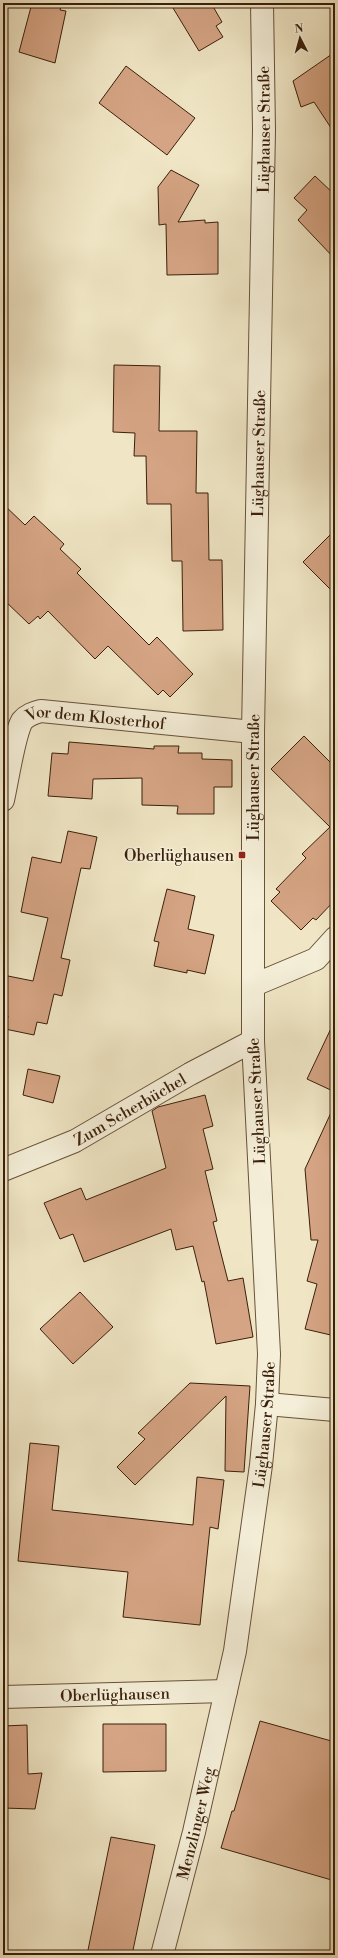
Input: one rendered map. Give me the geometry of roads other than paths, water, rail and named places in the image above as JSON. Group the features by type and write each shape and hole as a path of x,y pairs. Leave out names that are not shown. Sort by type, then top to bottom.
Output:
{"street":[{"name":"Lüghauser Straße","path":"226,1691 235,1651 267,1404 269,1354 253,1041 252,732 264,98 262,3"},
{"name":"Vor dem Klosterhof","path":"3,800 18,732 22,721 30,714 41,711 252,732"},
{"path":"254,985 316,958 335,938"},
{"name":"Zum Scherbüchel","path":"3,1170 75,1141 190,1074 253,1041"},
{"path":"267,1404 335,1410"},
{"name":"Oberlüghausen","path":"3,1697 226,1691"},
{"name":"Menzlinger Weg","path":"162,1955 194,1832 226,1691"}],"place":[{"name":"Oberlüghausen","path":"242,855"}]}
